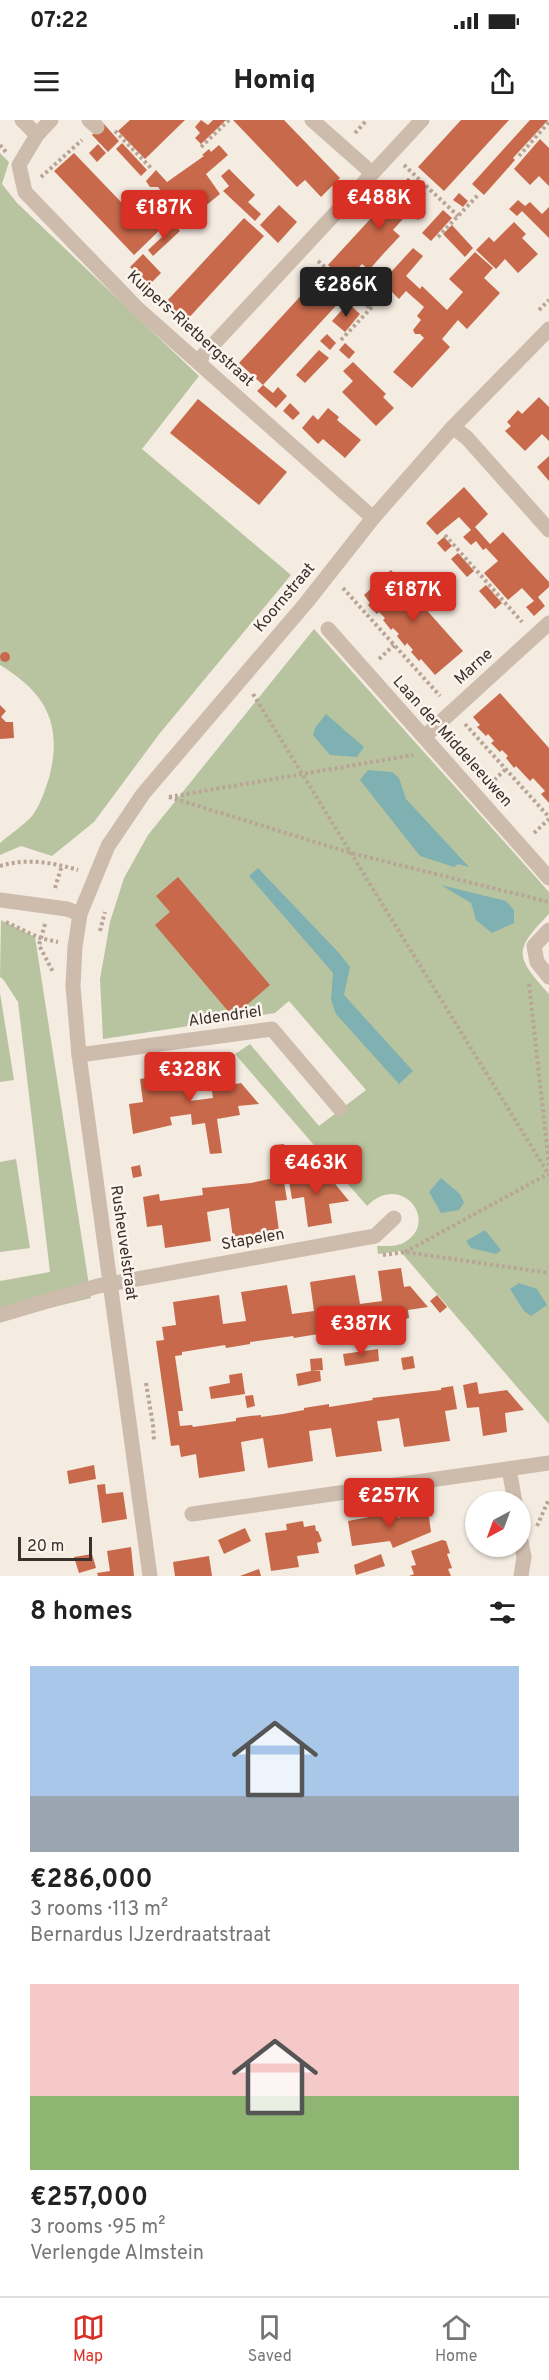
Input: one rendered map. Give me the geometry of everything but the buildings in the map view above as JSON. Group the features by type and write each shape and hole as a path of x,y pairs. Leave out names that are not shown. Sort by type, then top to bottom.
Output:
{"street":[{"path":"22,120 37,135"},
{"path":"25,192 19,165 37,135 51,120"},
{"path":"312,120 372,173"},
{"path":"198,361 422,120"},
{"name":"Kuipers-Rietbergstraat","path":"25,192 136,307 373,518"},
{"name":"Koornstraat","path":"80,914 108,846 143,794 306,603 373,518 453,427 549,329"},
{"path":"453,427 467,438 549,530"},
{"name":"Marne","path":"428,742 549,623"},
{"name":"Laan der Middeleeuwen","path":"328,629 549,878"},
{"path":"0,900 68,909 80,914"},
{"name":"Rusheuvelstraat","path":"80,914 73,986 79,1055 150,1576"},
{"path":"549,930 534,946 537,962 549,976"},
{"name":"Aldendriel","path":"79,1055 272,1029 340,1109"},
{"name":"Stapelen","path":"0,1315 110,1284 375,1236 394,1218"},
{"path":"192,1514 549,1463"},
{"path":"509,1469 513,1491"},
{"path":"521,1576 524,1557"}],"path":[{"path":"201,147 229,120"},
{"path":"519,156 549,122"},
{"path":"25,192 99,125 152,169"},
{"path":"391,153 458,216"},
{"path":"438,237 480,194"},
{"path":"304,248 371,309"},
{"path":"340,340 387,291"},
{"path":"445,535 535,636"},
{"path":"253,694 549,1174 405,1252 549,1273"},
{"path":"428,742 425,754 301,773 169,797 351,853 549,902"},
{"path":"0,866 29,861 55,863 78,870"},
{"path":"0,920 40,938 95,952 106,909"},
{"path":"537,962 528,977 549,1165"}],"green space":[{"path":"0,153 9,162 2,184 17,203 199,376 142,449 291,575 160,733 94,822 52,856 21,846 0,855 0,843 28,820 40,803 49,778 54,742 52,726 39,699 29,687 0,665"},
{"path":"314,629 549,892 549,914 529,937 523,954 530,971 549,994 549,1424 400,1251 378,1254 377,1246 402,1244 415,1233 419,1223 412,1203 403,1196 392,1194 380,1197 367,1206 235,1054 250,1044 319,1126 366,1090 289,1001 275,1013 103,1039 100,979 110,922 124,878 148,835"},
{"path":"1,920 35,937 91,1298 0,1320 0,1281 50,1272 18,1002 0,977"},
{"path":"0,993 14,1080 0,1082"},
{"path":"16,1159 30,1248 0,1252 0,1162"}],"water":[{"path":"326,714 364,747 357,757 330,755 313,735 315,728"},
{"path":"368,770 392,772 399,778 406,799 469,867 458,864 454,867 420,856 360,780"},
{"path":"258,868 350,967 344,995 413,1071 399,1084 336,1014 331,1000 333,973 249,876"},
{"path":"441,885 506,901 514,910 514,923 492,933 476,920 471,903"},
{"path":"441,1178 460,1194 464,1203 459,1210 441,1213 429,1192"},
{"path":"485,1230 501,1250 496,1254 471,1248 466,1241"},
{"path":"519,1283 537,1289 547,1305 531,1316 524,1311 510,1289"}]}
